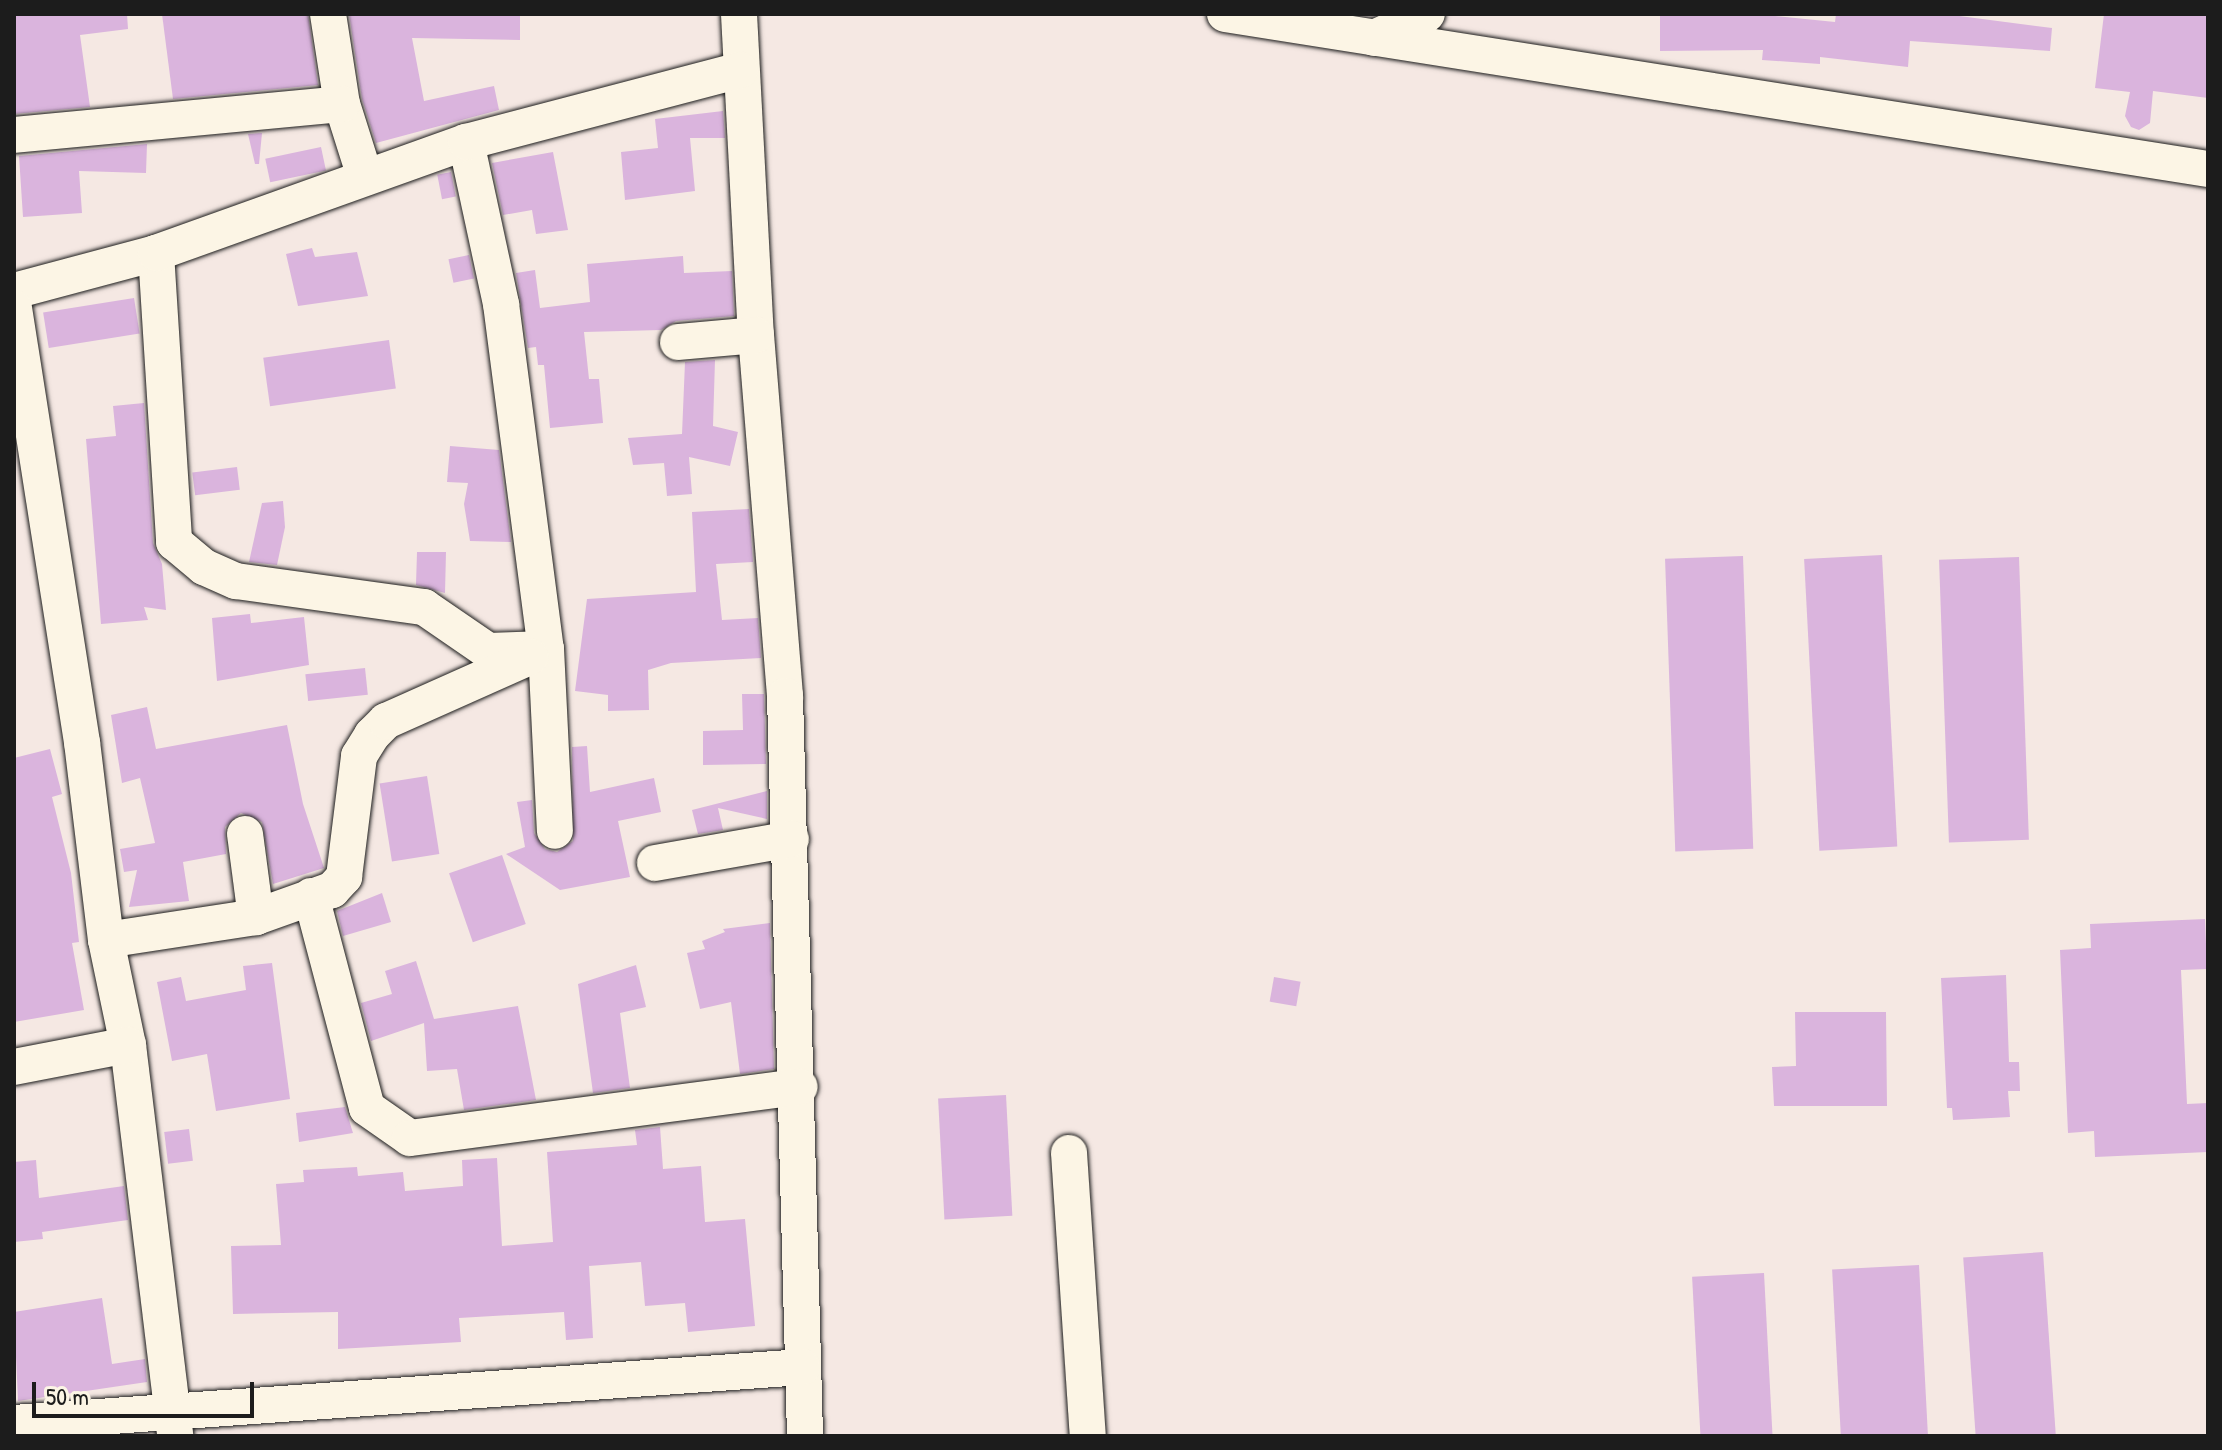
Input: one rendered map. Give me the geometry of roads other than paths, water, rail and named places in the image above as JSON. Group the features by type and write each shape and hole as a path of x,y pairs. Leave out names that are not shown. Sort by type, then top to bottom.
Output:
{"street":[{"path":"328,14 342,104 365,177"},
{"path":"739,14 756,335 773,510 791,839 800,1087 805,1436"},
{"path":"1225,14 2208,169"},
{"path":"1374,38 1427,14"},
{"path":"14,291 156,253 466,142 740,70"},
{"path":"14,135 342,104"},
{"path":"466,142 501,304 546,649 555,831"},
{"path":"156,253 174,542 204,567 236,581 424,607 488,651 546,649"},
{"path":"14,308 82,742 106,940 128,1045 174,1424"},
{"path":"678,342 756,335"},
{"path":"106,940 256,917 332,890 344,877 359,756 372,735 386,721 546,649"},
{"path":"245,834 256,917"},
{"path":"655,863 791,839"},
{"path":"311,896 367,1108 410,1138 800,1087"},
{"path":"14,1067 128,1045"},
{"path":"1069,1153 1088,1436"},
{"path":"14,1423 174,1424 802,1367"}]}
